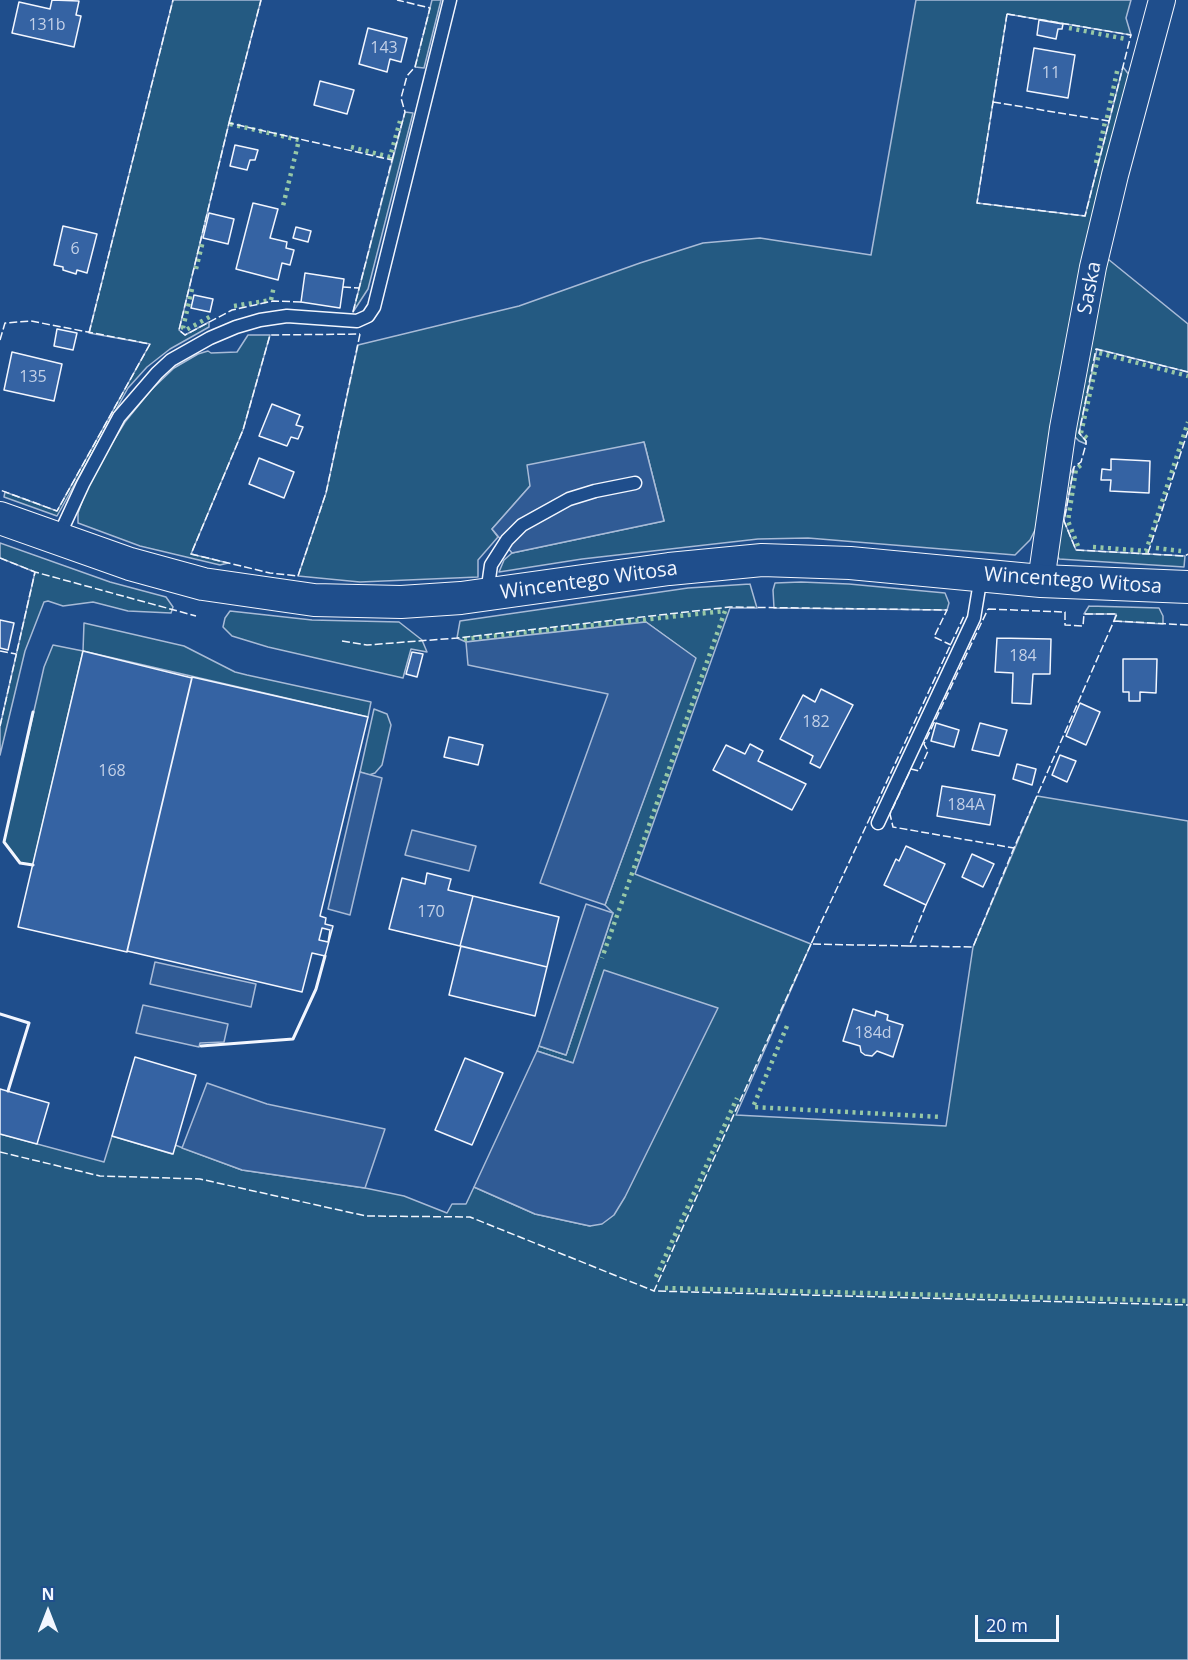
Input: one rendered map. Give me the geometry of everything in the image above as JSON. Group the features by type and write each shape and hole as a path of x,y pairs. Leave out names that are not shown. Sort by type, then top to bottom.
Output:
{"street":[{"name":"Saska","path":"1041,581 1063,428 1093,267 1162,0"},
{"name":"Wincentego Witosa","path":"0,519 130,564 203,584 314,600 401,602 490,595 716,563 762,560 850,563 1041,581 1188,587"}],"lane":[{"path":"57,540 83,484 119,417 171,360 219,334 260,320 286,316 357,321 368,316 374,306 450,0"},
{"path":"490,595 491,565 497,552 522,525 569,499 635,483"},
{"path":"878,823 974,618 981,575"}],"shaded area":[{"path":"173,0 261,0 179,330 185,335 209,322 209,327 170,349 147,367 128,388 57,516 4,497 5,492 57,511 150,344 89,333"},
{"path":"432,0 441,0 424,68 415,67"},
{"path":"916,0 1131,0 1126,18 1131,35 1007,14 977,203 1085,216 1123,67 1130,76 1041,518 1030,540 1015,555 808,538 758,539 582,559 499,572 504,560 512,553 664,521 644,442 530,486 492,529 498,537 478,560 478,577 360,582 298,576 326,493 358,345 519,306 703,243 760,238 871,255"},
{"path":"405,112 413,113 368,289 353,312"},
{"path":"1103,255 1188,324 1188,372 1097,349 1079,433 1086,444 1074,436"},
{"path":"248,335 270,335 243,430 191,554 228,563 220,565 140,546 78,523 78,513 85,493 106,453 125,422 151,390 174,368 198,354 208,351 211,353 237,352"},
{"path":"644,442 664,521 512,553 492,529 530,486 527,465"},
{"path":"1074,467 1064,521 1076,550 1185,556 1184,567 1059,559 1057,554 1068,478"},
{"path":"0,543 110,582 166,597 173,607 171,613 128,611 93,602 63,606 48,601 44,602 25,651 0,755 0,726 35,572 0,558"},
{"path":"801,582 945,593 949,603 947,610 774,608 775,583"},
{"path":"750,584 757,608 730,608 635,874 811,944 736,1115 946,1126 973,947 1037,796 1188,821 1188,1660 0,1660 0,1134 104,1162 112,1136 172,1154 175,1145 242,1170 404,1196 447,1213 452,1204 466,1204 474,1187 535,1214 590,1226 573,1063 537,1051 539,1046 566,1055 613,913 605,905 695,658 646,622 466,642 457,638 460,621 688,588"},
{"path":"1089,606 1159,608 1163,616 1163,624 1114,621 1116,614 1084,614"},
{"path":"230,611 312,620 399,622 422,640 427,652 411,649 403,678 268,647 232,636 223,627"},
{"path":"646,622 696,658 605,905 540,883 608,694 468,665 466,642"},
{"path":"84,623 184,646 235,672 371,702 368,717 83,651"},
{"path":"53,645 83,651 33,865 20,863 4,842 44,667"},
{"path":"374,709 387,714 391,725 382,765 375,773 369,775 360,772"},
{"path":"360,772 382,778 350,915 328,909"},
{"path":"412,830 476,846 469,871 405,855"},
{"path":"586,904 613,913 566,1055 539,1046"},
{"path":"155,962 256,984 251,1007 150,984"},
{"path":"604,970 718,1008 625,1197 614,1215 602,1224 590,1226 535,1214 474,1187 537,1051 573,1063"},
{"path":"143,1005 228,1024 224,1042 200,1043 199,1047 136,1033"},
{"path":"207,1083 267,1104 385,1129 365,1188 242,1170 182,1148"}],"building":[{"path":"52,0 79,1 76,15 81,16 74,47 12,33 19,2 50,9"},
{"path":"1039,20 1063,24 1062,29 1058,29 1056,39 1037,35"},
{"path":"368,28 407,38 401,62 390,59 387,72 359,64"},
{"path":"1034,48 1075,55 1068,98 1027,91"},
{"path":"320,81 354,90 347,114 314,105"},
{"path":"235,145 258,150 255,160 250,160 247,170 230,166"},
{"path":"253,203 278,209 270,238 287,242 286,248 294,250 290,265 282,263 278,280 236,269"},
{"path":"209,213 234,219 228,244 203,238"},
{"path":"63,226 97,234 87,273 77,270 76,274 54,265"},
{"path":"296,227 311,231 308,242 293,238"},
{"path":"305,273 344,279 340,308 301,302"},
{"path":"194,295 213,299 210,312 191,308"},
{"path":"57,329 77,333 73,350 54,346"},
{"path":"12,352 62,364 54,401 4,390"},
{"path":"272,404 300,415 296,425 303,427 298,439 291,437 287,446 259,436"},
{"path":"259,458 294,472 284,498 249,484"},
{"path":"1111,459 1150,461 1149,493 1110,491 1111,480 1101,480 1102,469 1111,470"},
{"path":"0,620 14,623 8,650 0,648"},
{"path":"997,638 1051,639 1050,674 1033,674 1031,704 1012,703 1013,673 995,672"},
{"path":"83,651 192,678 127,952 18,927"},
{"path":"412,652 423,654 417,677 406,674"},
{"path":"1123,659 1157,659 1156,693 1140,692 1140,701 1129,701 1129,692 1123,692"},
{"path":"192,677 368,717 320,916 326,918 325,924 333,926 325,956 312,953 302,992 127,951"},
{"path":"821,689 853,705 820,768 810,763 813,756 780,739 803,695 815,702"},
{"path":"1080,703 1100,712 1086,745 1066,736"},
{"path":"936,723 959,730 954,747 931,741"},
{"path":"980,723 1007,730 999,756 972,750"},
{"path":"449,737 483,745 478,765 444,757"},
{"path":"750,744 763,751 758,761 806,784 792,810 713,770 726,745 745,754"},
{"path":"1060,755 1076,761 1067,782 1052,775"},
{"path":"1017,764 1036,769 1032,785 1013,779"},
{"path":"942,786 995,795 990,825 937,816"},
{"path":"906,846 945,864 926,905 884,885 896,859 899,861"},
{"path":"972,854 994,864 983,887 962,877"},
{"path":"427,873 451,879 448,890 473,896 460,946 389,929 402,878 425,884"},
{"path":"473,896 559,917 547,967 460,946"},
{"path":"322,928 330,930 328,942 319,940"},
{"path":"461,946 547,967 535,1016 449,995"},
{"path":"853,1009 875,1016 876,1011 888,1015 887,1020 903,1025 893,1057 877,1051 872,1056 865,1055 861,1052 860,1046 843,1041"},
{"path":"135,1057 196,1075 173,1154 112,1136"},
{"path":"465,1058 503,1073 472,1145 435,1130"},
{"path":"0,1089 49,1103 37,1144 0,1134"}],"hedge":[{"path":"1069,28 1126,39"},
{"path":"1107,118 1118,67"},
{"path":"351,147 390,157 400,121"},
{"path":"1096,163 1105,122"},
{"path":"230,124 299,140 283,206"},
{"path":"196,269 203,241"},
{"path":"234,306 271,300 274,286"},
{"path":"192,289 183,328 186,330 213,315"},
{"path":"1087,438 1081,433 1099,353 1188,376"},
{"path":"1093,547 1146,551 1188,422"},
{"path":"1078,546 1068,521 1076,469 1081,465"},
{"path":"1156,548 1181,551"},
{"path":"464,639 725,611 602,958"},
{"path":"787,1026 753,1107 942,1117"},
{"path":"656,1277 737,1098"},
{"path":"665,1288 1188,1301"}],"fence":[{"path":"89,333 173,0"},
{"path":"229,123 261,0"},
{"path":"392,160 405,112 401,98 407,76 415,67 430,8 397,0"},
{"path":"1007,14 1131,35 1085,216 977,203 1007,14"},
{"path":"993,102 1109,121"},
{"path":"301,302 273,301 232,310 185,335 179,330 229,123 392,160 353,312"},
{"path":"343,287 359,288"},
{"path":"0,340 5,323 31,321 150,344 57,511 0,490"},
{"path":"360,334 326,493 298,576 270,573 191,554 243,430 270,335 360,334"},
{"path":"1188,372 1096,349 1079,433 1086,444 1081,462 1074,467 1064,521 1076,550 1185,556 1188,554"},
{"path":"1148,553 1188,431"},
{"path":"0,558 35,572"},
{"path":"0,726 35,572 196,616"},
{"path":"342,641 367,645 457,638 730,607 947,610 934,637 951,645"},
{"path":"988,609 1065,612 1065,625 1083,626 1084,614 1117,614 1014,848 893,827 890,814 911,769 919,771 928,751 924,744 988,609"},
{"path":"909,946 811,944 964,616"},
{"path":"1114,621 1188,625"},
{"path":"0,651 16,654"},
{"path":"926,905 909,946 973,947 1014,848"},
{"path":"811,944 654,1291 1188,1305"},
{"path":"0,1152 100,1176 200,1179 366,1216 470,1217 654,1291"}],"wall":[{"path":"33,712 4,842 20,863 33,865"},
{"path":"201,1046 293,1039 316,989 325,956"},
{"path":"0,1014 29,1023 8,1091"}]}
